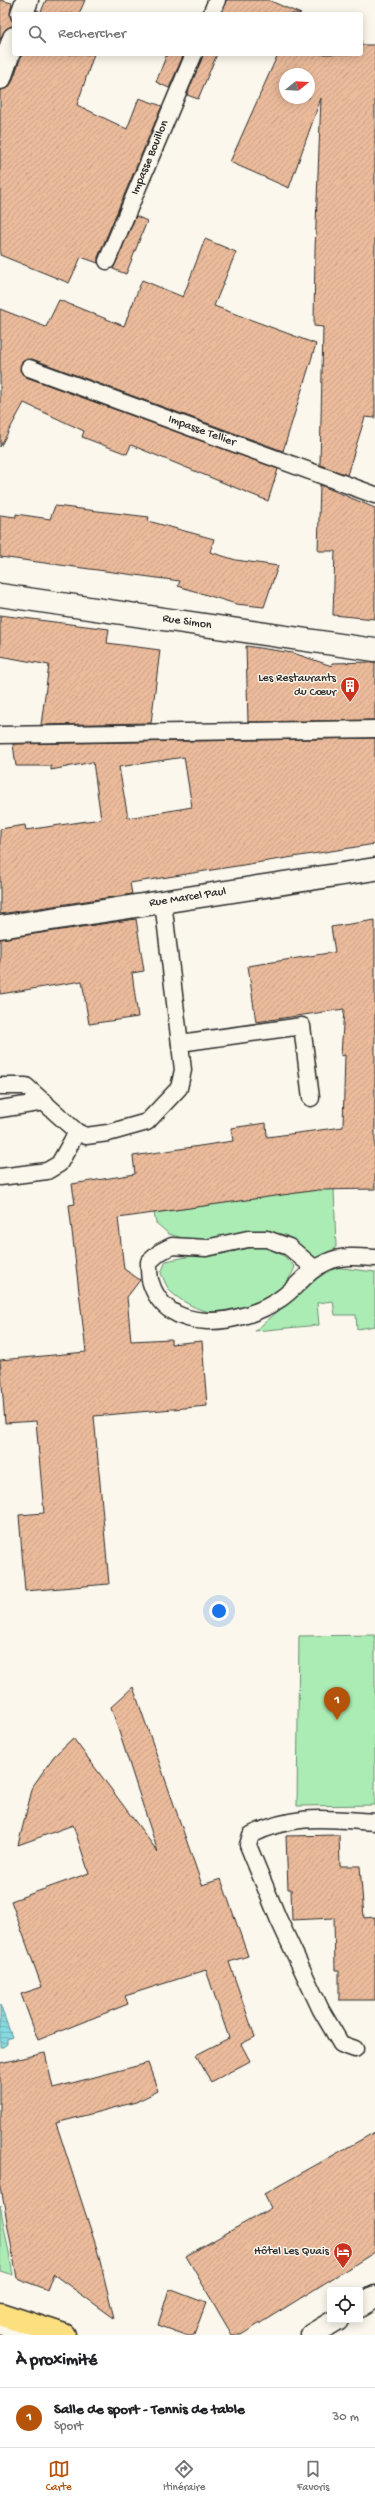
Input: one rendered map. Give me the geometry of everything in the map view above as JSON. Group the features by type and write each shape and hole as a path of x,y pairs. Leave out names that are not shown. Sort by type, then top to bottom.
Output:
{"main road":[{"path":"0,2314 64,2335"}],"street":[{"path":"23,12 27,0"},
{"path":"0,78 12,44"},
{"name":"Rue Simon","path":"0,595 375,650"},
{"name":"Rue Marcel Paul","path":"0,927 375,869"},
{"path":"363,2304 375,2297"},
{"path":"312,2335 332,2323"}],"lane":[{"path":"212,12 217,0"},
{"name":"Impasse Bouillon","path":"107,261 193,56"},
{"name":"Impasse Tellier","path":"28,368 375,495"},
{"path":"0,735 375,729"},
{"path":"0,1086 26,1086 77,1132 86,1136 101,1134 147,1122 179,1088 183,1070 163,902"},
{"path":"180,1043 302,1026 310,1098"},
{"path":"0,1109 45,1102"},
{"path":"0,1177 47,1171 59,1164 77,1132"},
{"path":"314,1268 289,1248 267,1238 206,1248 172,1246 160,1252 149,1262 150,1280 162,1303 176,1314 197,1321 225,1321 261,1308 280,1299 314,1268 340,1258 375,1258"},
{"path":"355,2049 341,2044 321,2010 278,1918 248,1845 251,1835 270,1825 294,1819 375,1822"},
{"path":"0,2326 27,2335"}],"green space":[{"path":"334,1187 336,1247 324,1257 313,1260 286,1235 259,1231 220,1241 192,1241 169,1234 156,1223 154,1213"},
{"path":"263,1245 284,1256 295,1267 282,1287 261,1302 250,1307 225,1312 212,1312 196,1308 171,1292 161,1273 166,1261 196,1255 222,1254"},
{"path":"334,1267 375,1272 375,1326 357,1329 356,1315 335,1315 333,1301 317,1303 319,1325 255,1331 314,1280"},
{"path":"375,1635 375,1805 297,1806 299,1636"},
{"path":"0,2205 13,2275 0,2271"}],"water":[{"path":"0,2005 12,2037 7,2039 7,2044 3,2047 0,2047"}],"building":[{"path":"0,0 12,3 10,16 12,20 12,27 6,29 0,40"},
{"path":"46,0 85,0 80,12 41,12"},
{"path":"226,0 268,0 296,12 222,12"},
{"path":"363,45 375,45 375,418 365,417 347,475 320,465 323,327 314,326 315,250 321,98 289,188 230,162 277,56 363,56"},
{"path":"21,56 93,56 77,105 127,129 139,98 162,106 98,257 98,263 81,257 69,283 0,255 0,90 8,88 12,82"},
{"path":"166,56 183,56 169,88 156,82"},
{"path":"202,56 216,56 198,99 187,95"},
{"path":"136,216 147,221 126,274 113,269"},
{"path":"205,239 236,252 214,306 316,344 283,451 32,359 23,361 20,370 26,377 278,469 268,501 131,445 127,454 82,437 84,431 24,403 0,447 0,309 46,327 59,300 124,326 142,280 183,297"},
{"path":"320,485 375,508 375,619 333,615 335,551 318,551"},
{"path":"55,506 149,517 148,521 214,539 210,552 236,560 278,566 264,607 236,604 178,586 180,581 0,557 0,515 16,517 16,514 50,519"},
{"path":"0,615 109,629 107,643 160,650 151,723 41,725 49,665 0,656"},
{"path":"246,646 293,653 332,666 332,663 375,662 375,720 248,722"},
{"path":"375,738 375,844 130,883 132,894 0,914 0,829 25,825 26,830 101,819 93,762 51,770 51,766 16,766 13,744","holes":["184,757 192,807 128,818 119,767"]},
{"path":"136,919 144,971 132,973 138,1017 89,1024 82,981 0,994 0,939"},
{"path":"375,920 375,1189 318,1190 118,1218 124,1269 140,1280 127,1297 131,1341 171,1339 171,1344 202,1341 207,1406 94,1416 109,1584 25,1591 19,1515 44,1513 36,1421 5,1423 0,1360 86,1352 69,1205 75,1204 72,1184 135,1174 133,1156 233,1141 231,1128 266,1123 267,1137 343,1127 345,1055 341,1056 344,1009 256,1022 248,966 335,952 331,927"},
{"path":"133,1687 202,1885 221,1879 248,1956 229,1962 255,2037 241,2044 250,2061 211,2082 196,2055 229,2038 206,1970 125,1996 128,2004 38,2040 21,1994 42,1987 11,1901 89,1873 73,1825 18,1845 33,1786 54,1756 73,1738 158,1852 111,1707"},
{"path":"339,1835 340,1866 360,1866 364,1918 375,1917 375,2000 339,2000 339,1970 335,1970 334,1918 292,1920 291,1889 288,1889 286,1836"},
{"path":"45,2053 53,2088 148,2063 158,2091 136,2102 56,2123 97,2249 114,2318 53,2274 47,2290 17,2278 0,2182 0,2063"},
{"path":"375,2132 375,2252 241,2335 232,2335 186,2256 271,2208 264,2194"},
{"path":"169,2289 206,2303 194,2335 186,2335 158,2325"}],"place":[{"name":"Les Restaurants du Cœur","path":"350,703"},
{"name":"Salle de sport - Tennis de table","path":"337,1720"},
{"name":"Hôtel Les Quais","path":"343,2269"}]}
